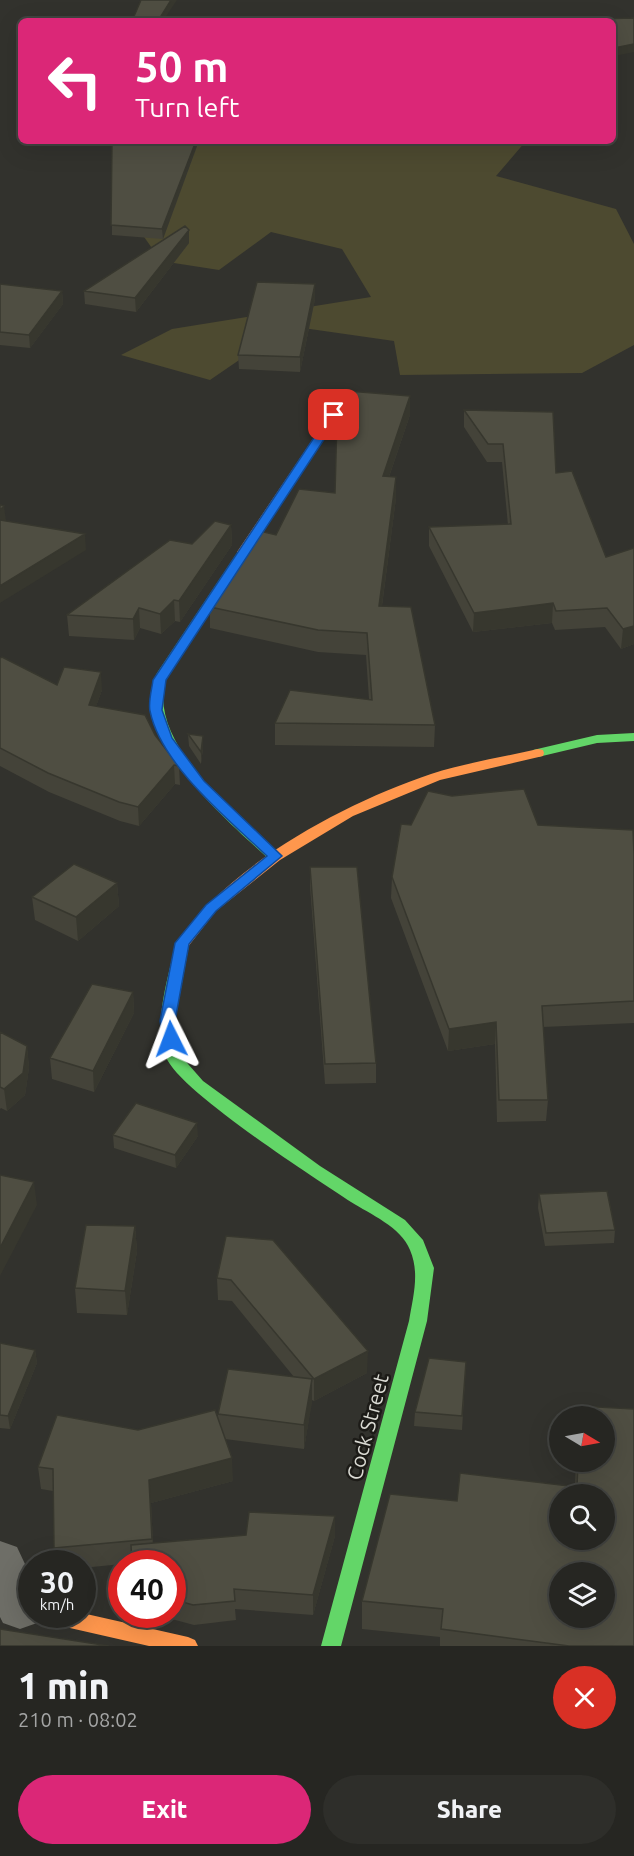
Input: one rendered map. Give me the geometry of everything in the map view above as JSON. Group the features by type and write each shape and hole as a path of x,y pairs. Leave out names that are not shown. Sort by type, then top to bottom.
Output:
{"street":[{"path":"275,856 200,784 166,739 156,710 159,680 334,415"},
{"name":"Cock Street","path":"331,1646 418,1321 425,1268 417,1244 399,1224 314,1170 197,1085 174,1057 167,1021 182,943 211,908 275,856 348,813 436,777 597,739 634,737"},
{"path":"0,1561 18,1596"},
{"path":"96,1625 188,1646"}],"shaded area":[{"path":"169,144 523,144 496,176 616,209 634,244 634,345 582,373 400,375 394,341 289,326 210,380 121,355 172,329 371,297 342,249 271,232 219,270 161,261 142,234"}],"building":[{"path":"141,0 171,0 160,18 133,18"},
{"path":"616,18 634,18 634,44 616,48"},
{"path":"112,144 195,144 162,229 111,225"},
{"path":"185,226 189,230 135,298 84,291"},
{"path":"257,282 315,284 300,357 238,355"},
{"path":"0,284 62,291 29,335 0,332"},
{"path":"348,391 410,396 383,476 396,477 379,606 411,607 435,725 275,723 290,690 372,700 367,633 318,630 210,607 260,531 276,535 299,489 335,493 337,418 349,397"},
{"path":"464,410 553,412 556,473 572,471 606,557 634,548 634,626 623,629 607,608 556,611 553,603 474,613 429,527 511,524 503,444 488,444"},
{"path":"0,520 85,534 0,586"},
{"path":"215,521 231,525 179,601 174,600 160,614 139,608 133,619 67,615 170,540 192,544"},
{"path":"0,658 57,685 64,667 101,672 89,705 145,715 155,735 179,766 174,765 138,807 119,802 48,773 0,748"},
{"path":"188,734 203,736 201,752"},
{"path":"524,789 538,825 633,830 634,1001 542,1006 548,1100 499,1100 496,1022 449,1029 392,877 401,824 411,825 428,791 452,796"},
{"path":"74,864 117,883 76,917 32,897"},
{"path":"310,867 357,867 376,1063 325,1064"},
{"path":"92,984 133,992 93,1071 50,1058"},
{"path":"0,1032 27,1046 23,1073 4,1089 0,1087"},
{"path":"136,1103 197,1123 175,1155 113,1135"},
{"path":"0,1175 34,1182 0,1248"},
{"path":"607,1191 615,1230 546,1233 539,1194"},
{"path":"86,1225 135,1226 125,1291 75,1288"},
{"path":"226,1236 273,1240 368,1351 314,1379 231,1280 217,1278"},
{"path":"0,1343 35,1350 8,1416 0,1415"},
{"path":"429,1358 466,1362 462,1416 415,1412"},
{"path":"228,1369 312,1379 304,1425 218,1414"},
{"path":"615,1408 634,1409 634,1646 569,1646 441,1629 443,1609 362,1601 390,1494 457,1501 460,1473 552,1484 549,1484 549,1550 615,1550 615,1484 577,1484 578,1472 615,1472"},
{"path":"215,1410 232,1458 149,1480 152,1539 54,1548 53,1469 38,1467 57,1415 138,1430"},
{"path":"249,1512 335,1516 313,1595 234,1589 235,1601 193,1605 186,1603 186,1550 131,1550 131,1545 246,1535"},
{"path":"0,1629 109,1646 0,1646"}],"traffic: fast":[{"path":"243,552 163,673 159,682 157,707 164,731 177,755 195,779 275,857"},
{"path":"538,753 597,739 634,737"},
{"path":"182,945 167,1021 174,1057 197,1085 314,1170 399,1224 417,1244 425,1268 418,1321 331,1646"}],"traffic: slow":[{"path":"243,552 334,415"},
{"path":"182,945 211,908 275,857 348,813 436,777 538,753"},
{"path":"96,1625 188,1646"}],"route":[{"path":"171,1039 167,1021 182,943 211,908 275,856 200,784 166,739 156,710 159,680 334,415"}]}
